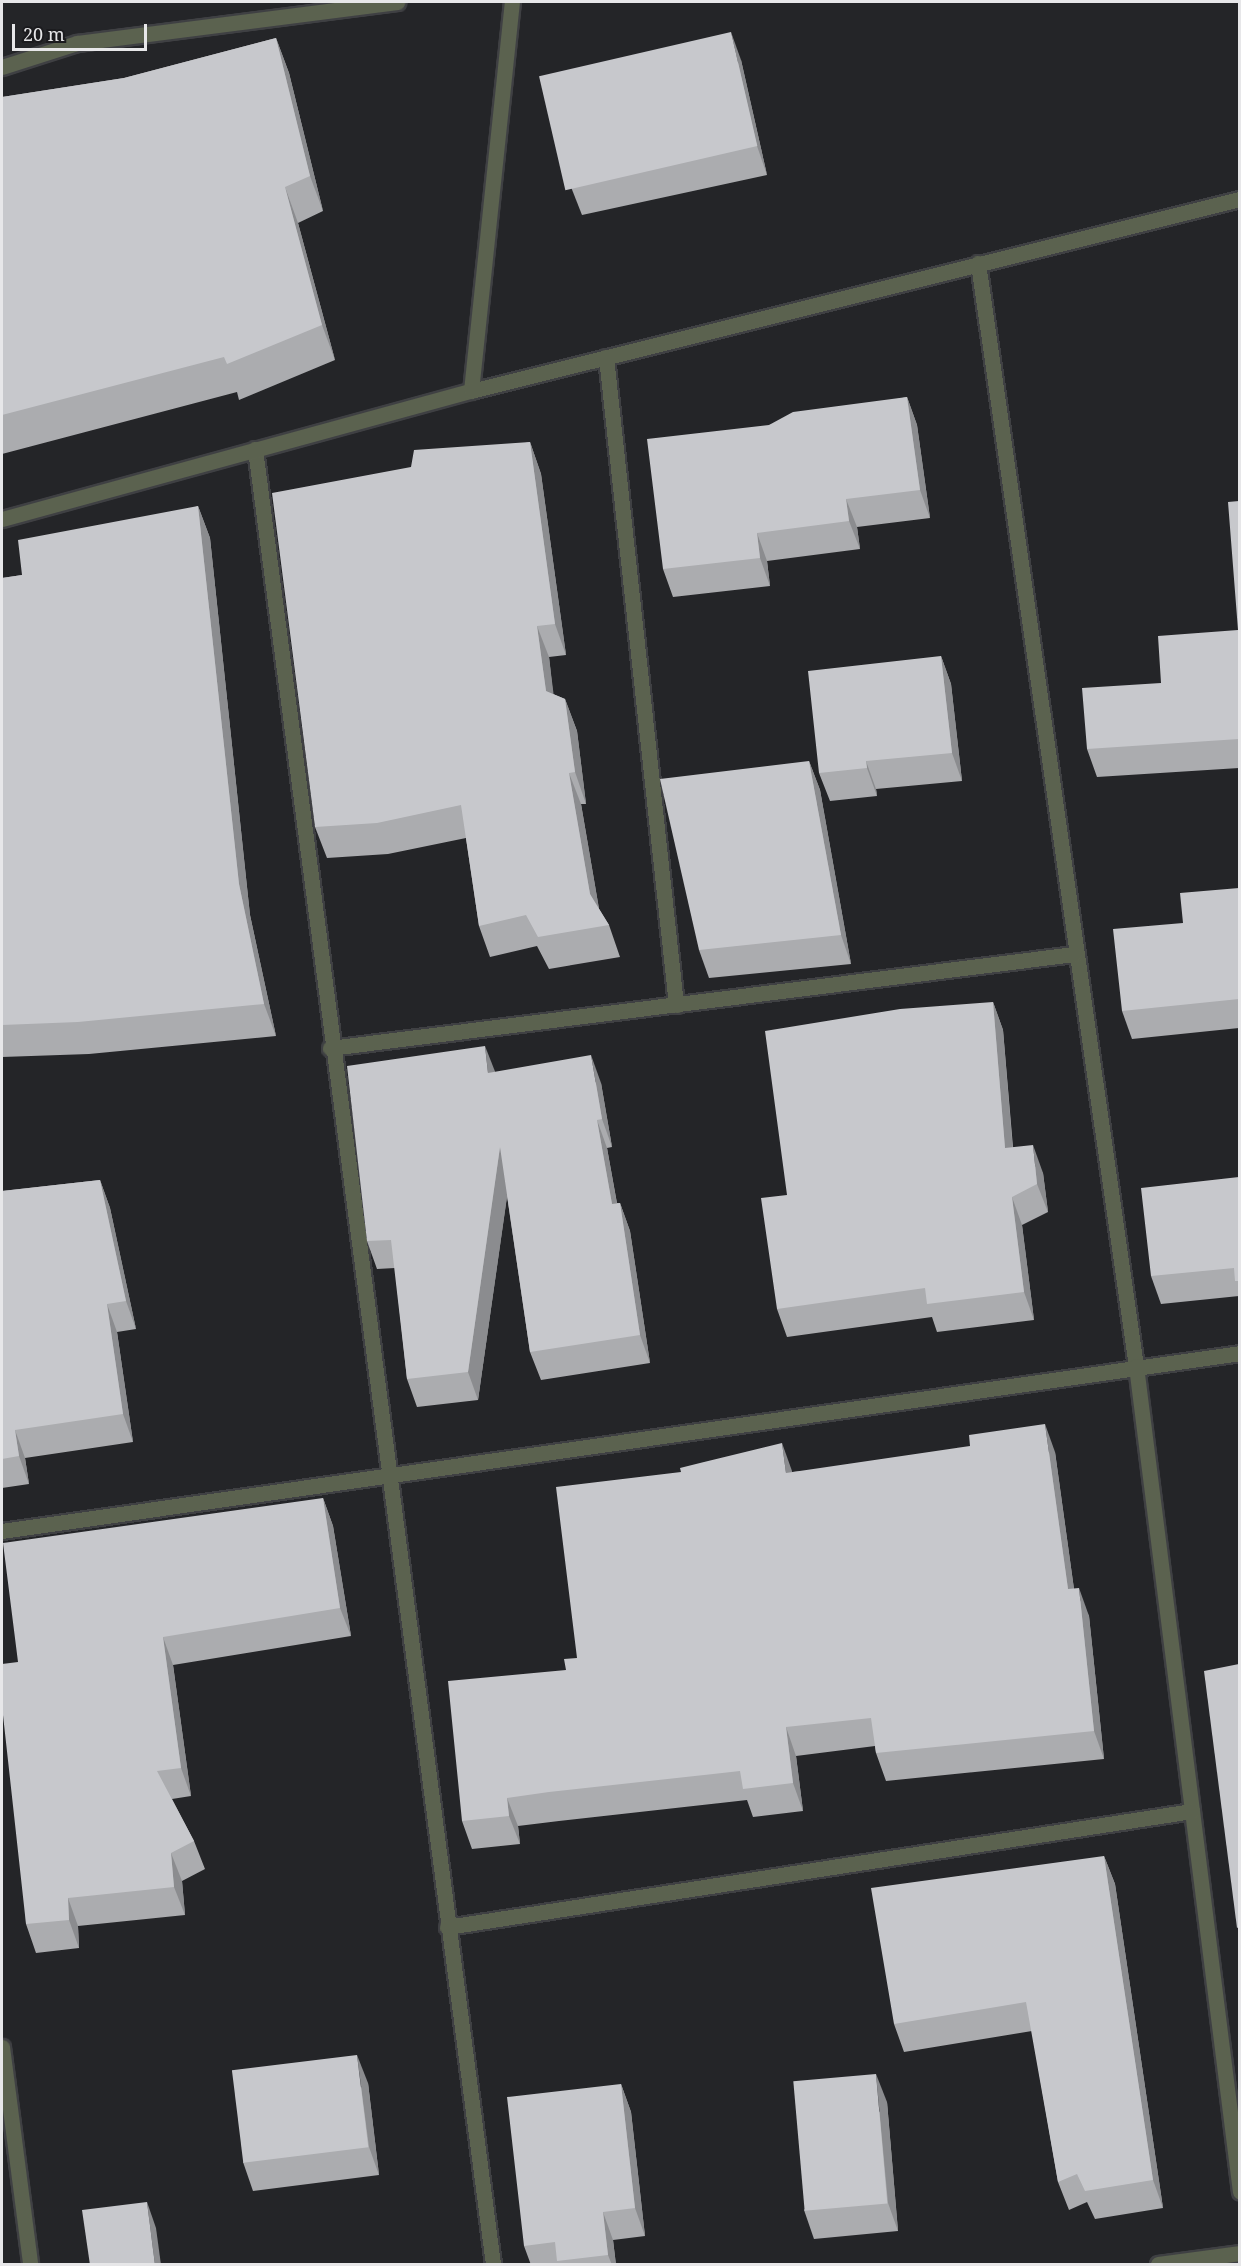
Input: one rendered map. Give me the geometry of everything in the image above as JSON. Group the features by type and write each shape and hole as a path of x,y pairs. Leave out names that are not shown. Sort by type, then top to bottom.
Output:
{"street":[{"path":"2,67 77,43 397,2"},
{"path":"471,391 512,2"},
{"path":"2,519 471,391 1239,199"},
{"path":"978,263 1074,954 1136,1366 1239,2191"},
{"path":"606,357 676,1005"},
{"path":"255,449 385,1473 493,2265"},
{"path":"330,1048 1074,954"},
{"path":"2,1531 385,1473 1239,1353"},
{"path":"447,1927 1192,1811"},
{"path":"2,2047 30,2265"},
{"path":"1158,2265 1239,2253"}],"building":[{"path":"731,32 757,146 565,190 539,76"},
{"path":"276,38 310,176 285,187 322,325 227,364 224,357 2,415 2,97 124,78"},
{"path":"907,397 920,490 846,499 849,521 757,533 760,558 663,569 647,439 769,425 793,412"},
{"path":"530,442 555,624 537,626 546,691 565,699 575,772 569,773 590,894 609,925 538,937 526,915 479,926 461,805 377,823 315,827 272,493 411,467 414,450"},
{"path":"1239,501 1239,739 1087,749 1082,688 1161,683 1158,636 1238,630 1228,502"},
{"path":"198,506 239,884 264,1004 78,1022 2,1025 2,578 22,575 18,540"},
{"path":"941,656 952,753 866,761 867,768 819,773 808,671"},
{"path":"809,761 841,935 699,950 660,779"},
{"path":"1239,888 1239,999 1122,1011 1113,929 1183,923 1180,893"},
{"path":"993,1002 1005,1148 1033,1145 1037,1184 1012,1197 1024,1292 927,1304 925,1288 777,1309 761,1198 787,1195 765,1031 900,1009"},
{"path":"485,1046 488,1073 591,1055 602,1119 597,1120 612,1204 620,1203 640,1335 530,1352 500,1147 468,1372 407,1379 391,1240 367,1241 347,1066"},
{"path":"1239,1177 1239,1281 1235,1281 1234,1268 1151,1276 1141,1188"},
{"path":"100,1180 126,1301 107,1304 123,1414 15,1430 19,1456 2,1459 2,1191"},
{"path":"1045,1424 1068,1589 1079,1588 1094,1731 876,1753 871,1718 786,1727 793,1783 743,1789 740,1771 549,1792 507,1798 509,1816 462,1821 448,1681 566,1670 564,1659 577,1658 556,1487 681,1472 680,1468 782,1443 786,1473 970,1446 969,1435"},
{"path":"323,1498 340,1608 163,1637 181,1768 157,1771 194,1841 171,1853 174,1887 68,1898 69,1920 26,1924 2,1706 2,1664 18,1662 3,1543"},
{"path":"1239,1664 1239,1927 1237,1928 1204,1671"},
{"path":"1104,1856 1153,2180 1085,2191 1077,2174 1058,2182 1026,2002 894,2024 871,1888"},
{"path":"357,2055 368,2147 243,2163 232,2070"},
{"path":"876,2074 887,2204 805,2211 793,2081"},
{"path":"621,2084 635,2208 603,2212 608,2255 557,2261 555,2242 524,2246 507,2097"},
{"path":"147,2202 155,2265 90,2265 82,2210"}]}
